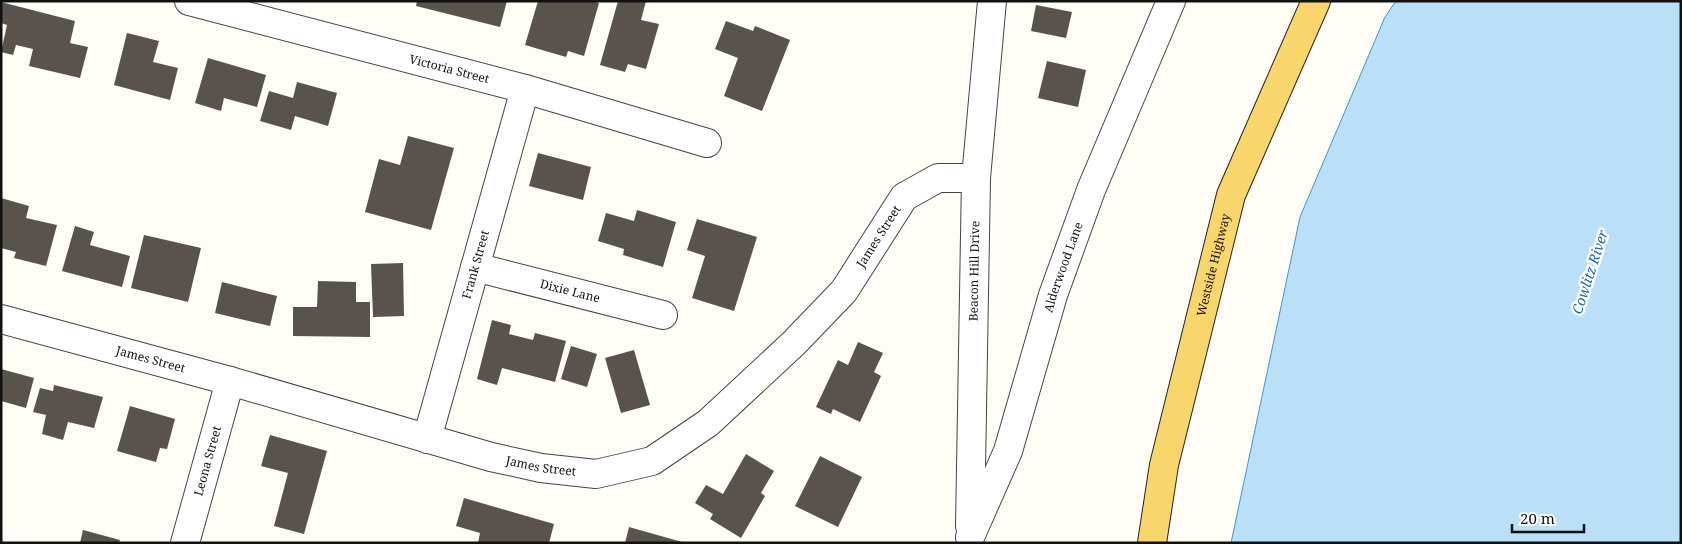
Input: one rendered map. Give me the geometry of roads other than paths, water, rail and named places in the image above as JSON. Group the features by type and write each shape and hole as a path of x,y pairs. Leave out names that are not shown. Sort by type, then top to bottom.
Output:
{"main road":[{"name":"Westside Highway","path":"1152,543 1164,465 1231,195 1316,1"}],"street":[{"name":"Victoria Street","path":"189,1 525,89 707,143"},
{"name":"Beacon Hill Drive","path":"970,540 976,178 992,1"},
{"name":"Alderwood Lane","path":"970,540 1008,451 1053,295 1091,190 1172,1"},
{"name":"Frank Street","path":"427,439 525,89"},
{"name":"James Street","path":"1,319 230,381 427,439 540,468 596,474 652,461 708,423 807,330 844,291 904,197 938,178 976,178"},
{"name":"Dixie Lane","path":"475,268 663,315"},
{"name":"Leona Street","path":"185,543 230,381"}],"water":[{"name":"Cowlitz River","path":"1396,1 1681,1 1681,543 1231,543 1300,217 1385,17"}]}
